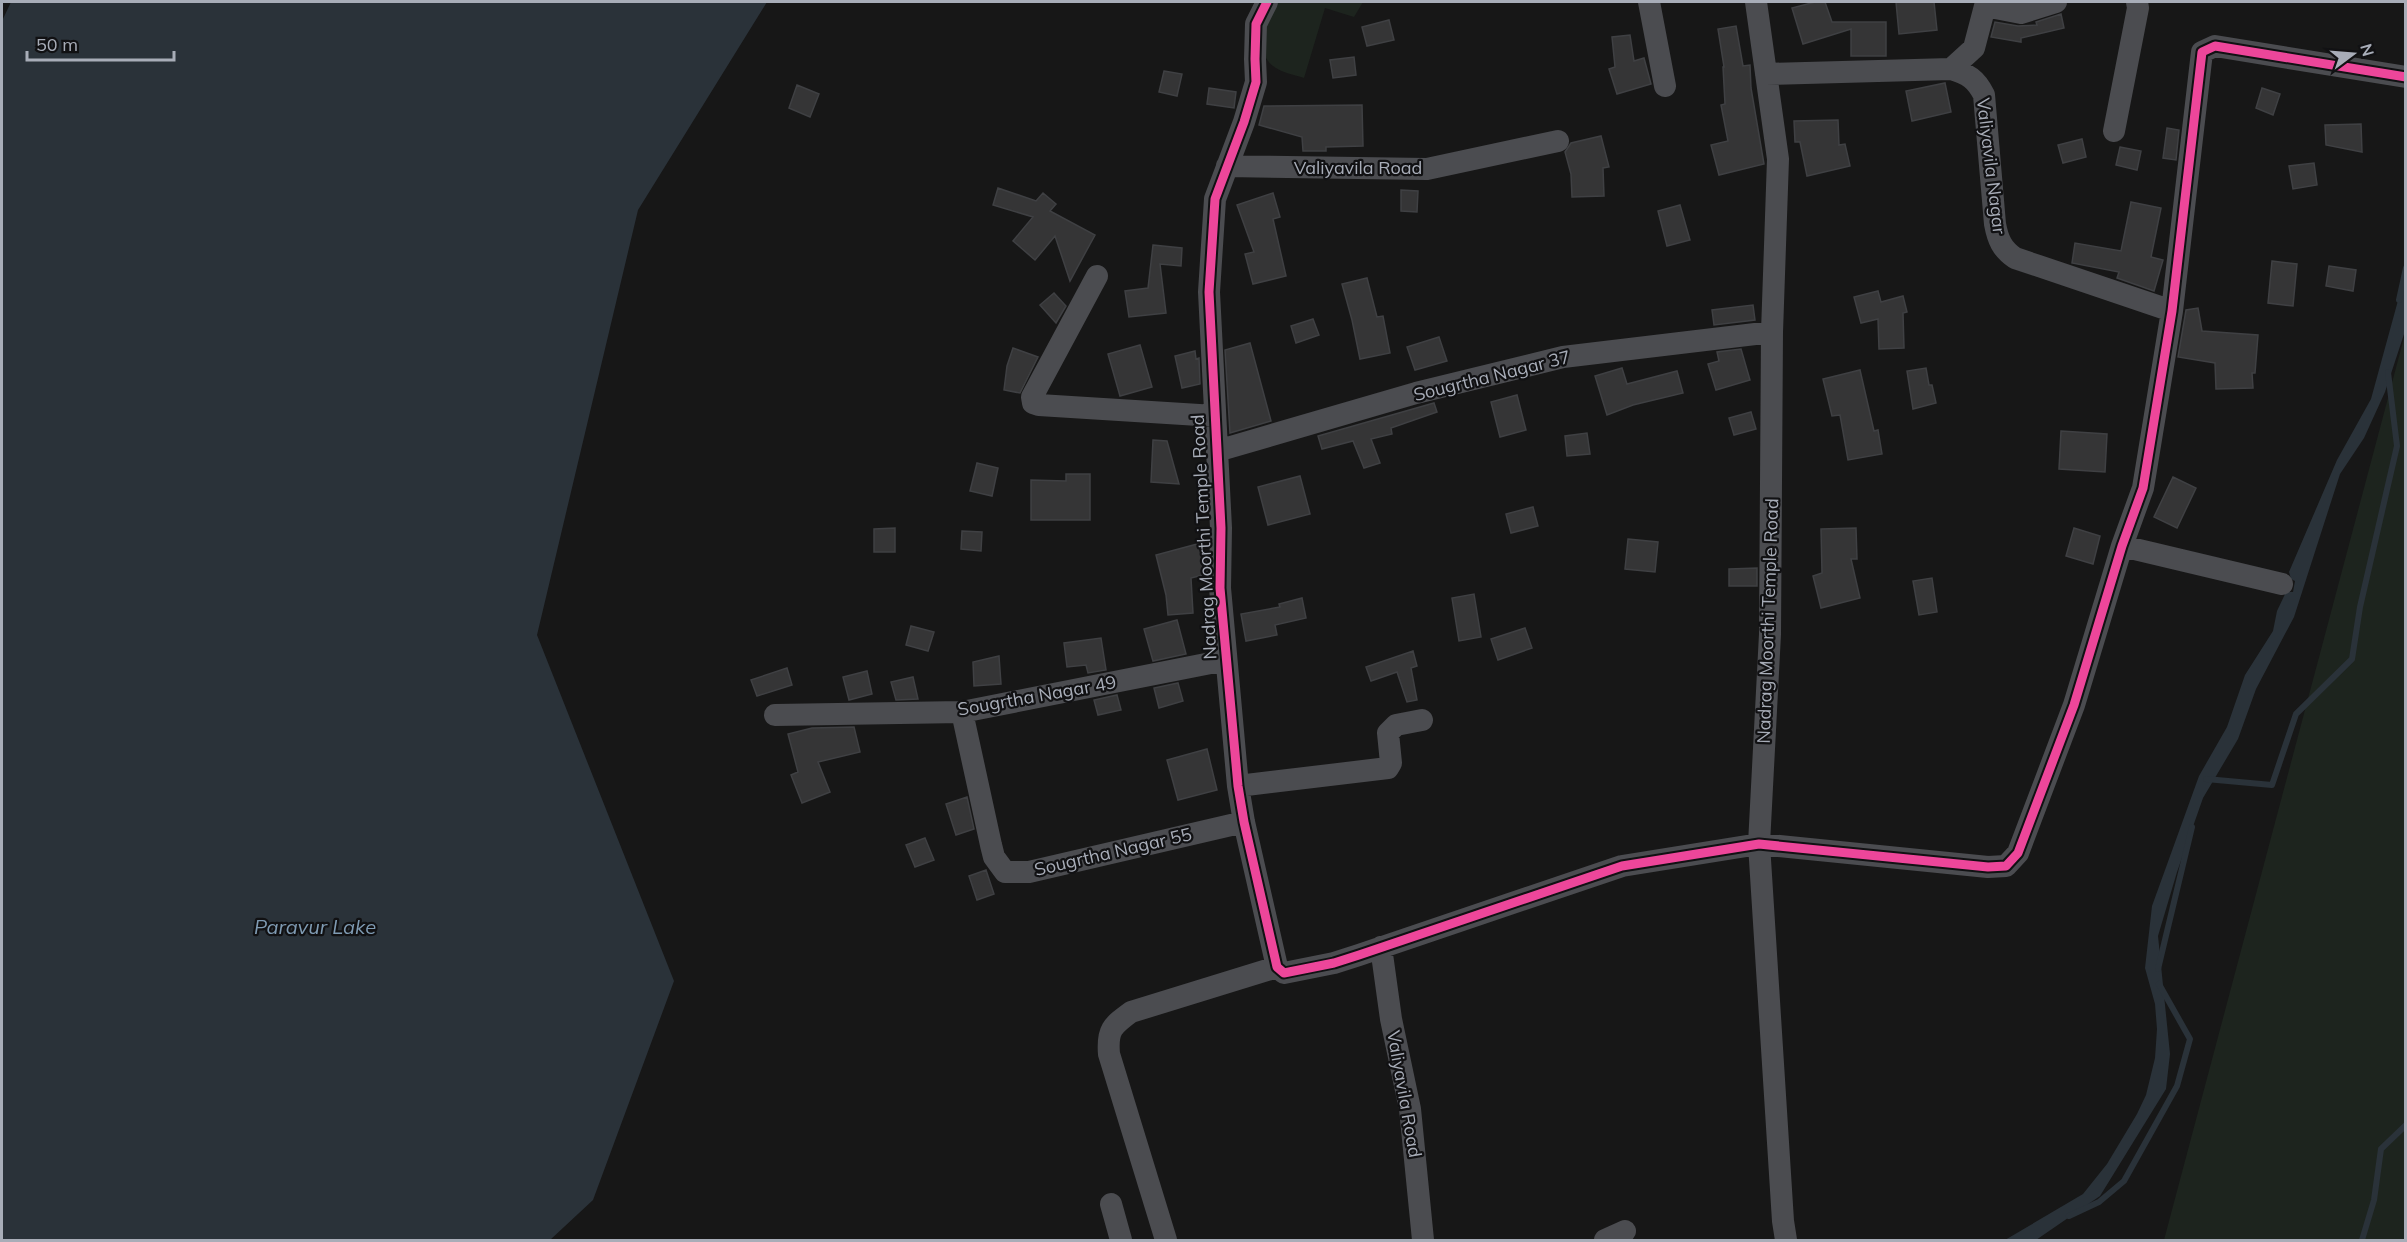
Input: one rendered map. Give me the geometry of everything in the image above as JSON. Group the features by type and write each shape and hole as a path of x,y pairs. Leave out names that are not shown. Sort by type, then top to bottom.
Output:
{"street":[{"name":"Nadrag Moorthi Temple Road","path":"1267,2 1256,24 1256,82 1215,199 1209,292 1221,528 1220,588 1238,786 1277,967"},
{"path":"1649,2 1665,86"},
{"name":"Nadrag Moorthi Temple Road","path":"1756,2 1778,159 1772,332 1770,634 1759,844 1786,1240"},
{"path":"1951,69 1974,48 1985,6 2021,13 2056,2"},
{"path":"2114,131 2138,8 2136,2"},
{"path":"1166,1240 1109,1054 1108,1038 1114,1024 1131,1012 1277,967 1284,973 1334,963 1622,866 1759,844 1988,867 2006,866 2018,854 2074,705 2122,546 2143,488 2172,311 2202,52 2215,46 2406,76"},
{"name":"Valiyavila Nagar","path":"1766,74 1951,69 1966,73 1977,82 1984,95 1995,224 1998,239 2004,250 2015,258 2172,311"},
{"name":"Valiyavila Road","path":"1227,166 1427,169 1558,141"},
{"path":"1096,276 1032,397 1033,403 1215,416"},
{"name":"Sougrtha Nagar 37","path":"1217,451 1416,393 1563,357 1772,332"},
{"path":"2122,546 2282,584"},
{"name":"Sougrtha Nagar 49","path":"775,715 962,712 1226,660"},
{"name":"Sougrtha Nagar 55","path":"962,712 994,857 1005,872 1029,872 1244,822"},
{"path":"1238,786 1388,768 1391,763 1388,733 1396,725 1422,720"},
{"name":"Valiyavila Road","path":"1381,947 1391,1019 1410,1109 1423,1240"},
{"path":"1111,1204 1121,1240"}],"shaded area":[{"path":"1277,2 1363,2 1354,17 1325,8 1304,78 1276,68 1266,59 1263,51 1263,34"},
{"path":"2405,334 2405,1238 2404,1240 2164,1240"}],"water":[{"name":"Paravur Lake","path":"11,2 767,2 638,210 537,635 674,981 593,1200 550,1240 2,1240 2,21"},
{"path":"2405,275 2405,331 2385,392 2364,438 2340,474 2294,617 2256,689 2238,739 2203,798 2158,936 2170,1054 2166,1089 2100,1196 2036,1240 2005,1240 2083,1194 2107,1164 2146,1095 2155,1058 2157,1029 2155,1004 2145,968 2152,906 2199,776 2227,727 2245,675 2273,631 2277,611 2286,592 2293,592 2295,581 2291,579 2289,572 2337,460 2371,399"}],"building":[{"path":"1825,2 1832,22 1886,22 1886,56 1851,56 1851,29 1803,44 1792,8"},
{"path":"1896,2 1934,2 1937,30 1899,34"},
{"path":"2061,14 2064,28 2021,38 2021,42 1991,37 1995,22 2018,26 2037,25 2036,22"},
{"path":"1389,20 1394,40 1367,46 1362,27"},
{"path":"1736,26 1743,66 1750,65 1751,88 1764,164 1719,175 1711,145 1728,141 1721,105 1725,104 1724,67 1718,29"},
{"path":"1630,35 1634,61 1644,58 1651,84 1617,94 1609,69 1615,67 1612,37"},
{"path":"1354,57 1356,75 1333,78 1330,60"},
{"path":"1164,71 1182,74 1177,96 1159,92"},
{"path":"1945,83 1951,112 1912,121 1906,91"},
{"path":"797,85 819,94 810,117 789,108"},
{"path":"1209,88 1236,92 1234,108 1207,104"},
{"path":"2262,88 2280,94 2273,115 2256,108"},
{"path":"1362,105 1363,146 1326,147 1326,151 1303,151 1302,137 1259,125 1264,106"},
{"path":"1838,120 1839,145 1845,144 1850,166 1807,176 1800,142 1795,142 1794,121"},
{"path":"2361,124 2362,152 2326,145 2325,125"},
{"path":"2167,128 2179,130 2176,160 2163,158"},
{"path":"1601,136 1609,167 1603,168 1604,196 1572,197 1571,174 1565,152 1571,143"},
{"path":"2082,139 2086,157 2063,163 2058,145"},
{"path":"2120,147 2141,151 2137,170 2116,165"},
{"path":"2314,163 2317,185 2293,189 2289,166"},
{"path":"998,188 1036,201 1043,193 1056,204 1050,211 1095,235 1070,281 1055,236 1035,260 1013,241 1033,217 993,205"},
{"path":"1401,190 1418,191 1417,212 1401,211"},
{"path":"1273,193 1280,217 1273,219 1286,276 1253,284 1245,254 1254,252 1237,205"},
{"path":"2131,202 2161,208 2151,257 2163,260 2154,291 2117,278 2119,272 2072,263 2075,243 2121,251"},
{"path":"1680,205 1690,240 1667,246 1658,211"},
{"path":"1153,245 1182,248 1181,266 1160,264 1166,313 1129,317 1125,291 1148,288"},
{"path":"2272,261 2297,264 2293,306 2268,303"},
{"path":"2329,266 2356,270 2353,291 2326,286"},
{"path":"1367,278 1377,317 1383,316 1390,353 1360,359 1342,284"},
{"path":"1878,291 1881,302 1903,296 1907,312 1903,313 1904,348 1879,349 1878,319 1861,323 1854,297"},
{"path":"1054,293 1066,306 1056,323 1040,305"},
{"path":"1753,305 1755,320 1714,325 1712,310"},
{"path":"2198,308 2202,331 2258,335 2255,373 2252,373 2253,388 2216,389 2215,363 2178,357 2186,310"},
{"path":"1313,319 1319,335 1296,343 1291,326"},
{"path":"1439,337 1447,361 1415,370 1407,347"},
{"path":"1250,343 1271,421 1230,433 1225,350"},
{"path":"1140,345 1152,387 1120,396 1108,354"},
{"path":"1013,348 1038,357 1020,393 1004,390 1007,366"},
{"path":"1741,349 1750,380 1716,390 1708,364 1719,361 1717,352"},
{"path":"1195,351 1196,359 1199,358 1200,384 1182,388 1175,356"},
{"path":"1622,368 1627,384 1677,371 1683,393 1633,405 1607,415 1595,376"},
{"path":"1926,368 1936,403 1913,409 1907,371"},
{"path":"1860,370 1874,431 1878,430 1882,454 1848,460 1840,415 1832,416 1823,379"},
{"path":"1517,395 1526,430 1500,437 1491,402"},
{"path":"1434,403 1437,412 1391,428 1392,434 1371,439 1380,463 1364,468 1353,441 1322,449 1318,436"},
{"path":"1751,412 1756,429 1734,435 1729,418"},
{"path":"2061,431 2107,434 2105,472 2059,469"},
{"path":"1587,433 1590,454 1567,456 1565,436"},
{"path":"1153,440 1167,441 1179,484 1151,482"},
{"path":"977,463 998,468 992,496 970,491"},
{"path":"1066,474 1090,474 1090,520 1031,520 1031,480 1066,481"},
{"path":"1300,476 1310,514 1268,525 1258,487"},
{"path":"2173,477 2196,488 2177,528 2154,517"},
{"path":"1533,507 1538,526 1511,533 1506,514"},
{"path":"895,528 895,552 874,552 874,529"},
{"path":"1856,528 1857,559 1851,559 1860,598 1821,608 1813,576 1822,573 1821,529"},
{"path":"2074,528 2100,536 2093,564 2066,556"},
{"path":"962,531 982,532 981,551 961,549"},
{"path":"1628,539 1658,542 1655,572 1625,569"},
{"path":"1201,543 1207,574 1191,578 1193,613 1168,615 1166,595 1156,555"},
{"path":"1757,568 1757,586 1729,586 1729,569"},
{"path":"1932,578 1937,612 1919,615 1913,581"},
{"path":"1474,594 1481,637 1459,641 1452,598"},
{"path":"1302,598 1306,618 1275,625 1277,635 1246,641 1241,614 1280,607 1279,604"},
{"path":"1177,620 1186,654 1153,661 1144,629"},
{"path":"911,626 934,632 928,651 906,645"},
{"path":"1525,628 1532,648 1498,660 1491,639"},
{"path":"1101,638 1106,670 1088,673 1086,665 1067,667 1064,643"},
{"path":"1413,651 1417,666 1411,668 1417,700 1407,702 1397,672 1371,681 1366,667"},
{"path":"999,656 1001,684 974,686 973,662"},
{"path":"787,668 792,685 757,696 751,680"},
{"path":"867,671 872,694 849,700 843,677"},
{"path":"913,677 918,699 896,700 891,682"},
{"path":"1178,683 1183,701 1159,708 1154,688"},
{"path":"1117,695 1121,710 1098,715 1094,700"},
{"path":"854,727 860,752 818,762 830,792 802,803 791,775 798,772 788,734 812,728"},
{"path":"1207,749 1217,790 1178,800 1167,760"},
{"path":"967,797 974,829 956,835 946,804"},
{"path":"925,838 934,860 915,867 906,845"},
{"path":"986,870 994,894 977,900 969,876"}],"waterway":[{"path":"2399,300 2406,268"},
{"path":"2206,779 2272,785 2296,714 2352,659 2360,607 2397,446 2388,372"},
{"path":"2158,969 2192,827"},
{"path":"2069,1216 2099,1202 2124,1181 2177,1086 2190,1039 2159,984"},
{"path":"2362,1240 2374,1200 2381,1149 2406,1125"}],"cycle path":[{"path":"1267,2 1256,24 1256,82 1244,122 1215,199 1209,292 1221,528 1220,588 1238,786 1277,967 1284,973 1334,963 1622,866 1759,844 1988,867 2006,866 2018,853 2074,705 2122,546 2143,488 2172,311 2202,52 2215,46 2406,77"}]}
